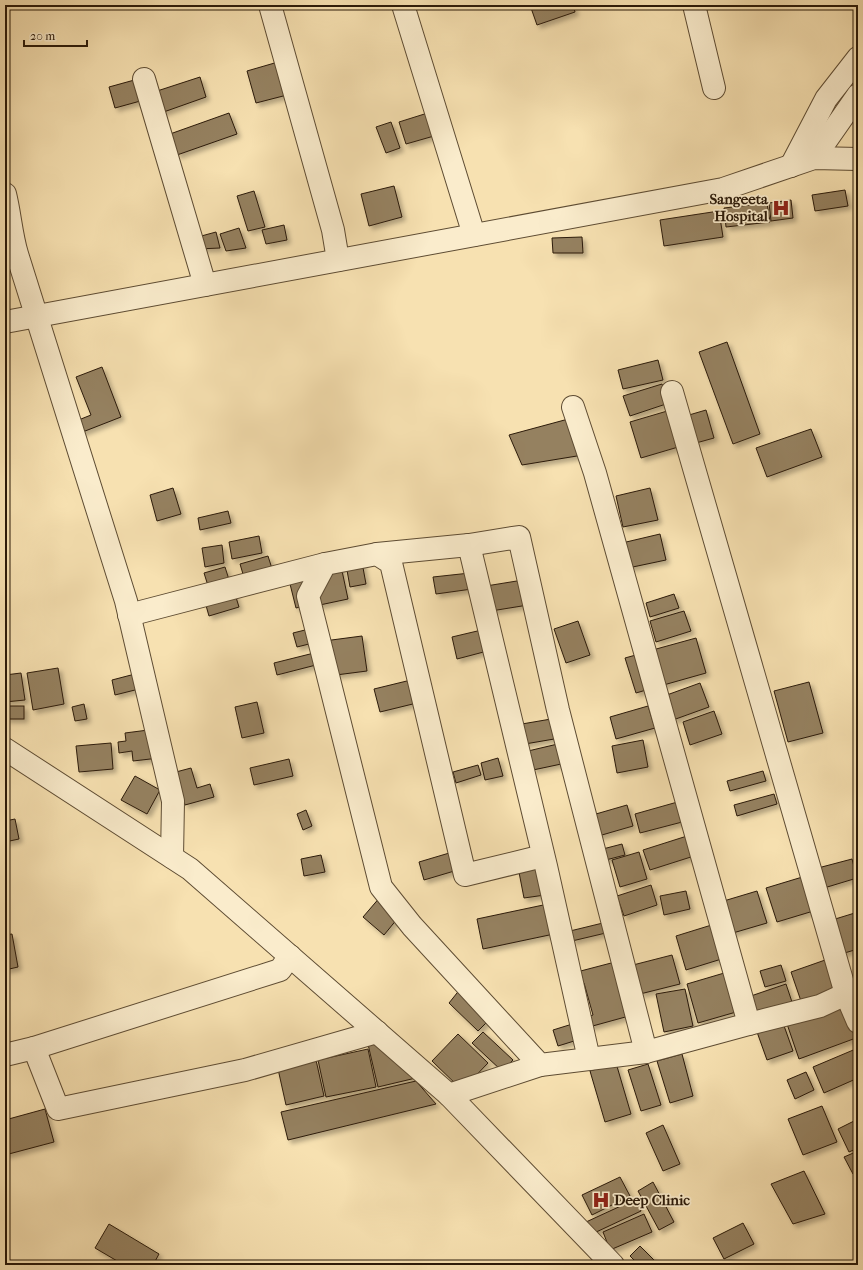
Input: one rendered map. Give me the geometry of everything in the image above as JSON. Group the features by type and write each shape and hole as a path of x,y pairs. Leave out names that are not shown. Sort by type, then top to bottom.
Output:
{"street":[{"path":"270,5 333,230 338,260"},
{"path":"403,5 474,235"},
{"path":"694,5 714,88"},
{"path":"791,166 826,99 858,58"},
{"path":"144,79 205,285"},
{"path":"814,158 858,95"},
{"path":"5,322 723,189 814,158 858,159"},
{"path":"5,194 10,212 13,239 36,317 126,601 173,801 172,857"},
{"path":"672,392 846,994 858,1022"},
{"path":"573,407 597,481 749,1024"},
{"path":"129,615 325,564 377,554 469,545 519,537 558,710 646,1052"},
{"path":"469,545 543,856 589,1059"},
{"path":"377,554 391,563 465,875 543,856"},
{"path":"325,564 308,596 381,887 412,926 540,1065"},
{"path":"5,749 190,869 449,1094 613,1265"},
{"path":"5,1055 34,1048 280,970 290,956"},
{"path":"449,1094 540,1065 646,1052 820,1006 846,994"},
{"path":"34,1048 58,1109 245,1070 377,1032"}],"building":[{"path":"530,5 573,5 575,12 537,25"},
{"path":"278,62 287,95 256,103 247,71"},
{"path":"200,77 206,97 158,114 151,93"},
{"path":"138,79 144,100 115,108 109,87"},
{"path":"434,111 441,134 406,144 399,122"},
{"path":"229,113 237,134 177,155 170,134"},
{"path":"391,122 400,148 386,153 376,127"},
{"path":"394,186 402,217 369,226 361,194"},
{"path":"845,190 848,206 815,211 812,195"},
{"path":"254,191 265,227 248,231 237,196"},
{"path":"791,200 793,218 771,221 769,203"},
{"path":"767,203 770,222 726,227 724,208"},
{"path":"719,211 723,237 664,246 660,220"},
{"path":"284,225 287,240 266,244 262,230"},
{"path":"239,228 246,248 226,251 220,234"},
{"path":"216,232 220,248 198,249 194,238"},
{"path":"582,237 583,253 553,253 552,238"},
{"path":"727,342 760,434 733,444 699,352"},
{"path":"658,360 663,380 623,389 618,370"},
{"path":"102,367 121,417 80,433 76,421 91,415 76,377"},
{"path":"662,384 669,403 630,416 623,396"},
{"path":"674,409 685,445 641,458 630,422"},
{"path":"706,410 714,438 696,443 689,415"},
{"path":"572,418 583,455 522,465 509,435"},
{"path":"811,429 822,457 767,477 756,448"},
{"path":"173,488 181,514 157,521 150,495"},
{"path":"650,488 658,520 623,527 616,496"},
{"path":"228,511 231,523 200,530 198,518"},
{"path":"660,534 666,560 628,568 622,543"},
{"path":"259,536 262,553 232,559 229,542"},
{"path":"222,545 224,563 205,567 202,548"},
{"path":"268,556 274,575 246,584 240,564"},
{"path":"361,557 366,584 350,587 345,559"},
{"path":"341,566 348,599 315,606 308,572"},
{"path":"225,567 231,586 210,592 204,573"},
{"path":"470,573 472,589 436,594 433,577"},
{"path":"306,580 312,604 296,608 290,584"},
{"path":"523,580 528,605 491,611 486,586"},
{"path":"235,594 239,607 209,616 205,602"},
{"path":"674,594 679,608 650,617 646,603"},
{"path":"684,611 691,631 656,642 650,621"},
{"path":"578,621 590,655 566,663 554,629"},
{"path":"490,628 495,649 457,659 452,637"},
{"path":"309,629 313,643 297,647 293,633"},
{"path":"362,636 367,671 328,676 324,641"},
{"path":"696,638 706,673 660,686 649,651"},
{"path":"314,653 316,665 277,675 274,663"},
{"path":"643,653 653,688 636,693 625,658"},
{"path":"58,668 64,704 33,710 27,673"},
{"path":"21,673 25,700 5,702 5,675"},
{"path":"135,674 139,689 115,695 112,680"},
{"path":"415,679 421,702 380,712 374,689"},
{"path":"809,682 823,733 788,742 774,691"},
{"path":"700,683 709,707 673,720 664,696"},
{"path":"257,702 264,733 242,738 235,707"},
{"path":"84,704 87,719 75,721 72,707"},
{"path":"5,706 24,706 24,719 5,719"},
{"path":"648,706 655,728 616,739 610,717"},
{"path":"714,711 722,734 690,745 683,722"},
{"path":"557,718 560,738 519,745 516,725"},
{"path":"156,729 159,758 133,761 132,751 119,753 118,742 126,741 125,733"},
{"path":"643,740 648,767 617,773 612,746"},
{"path":"111,743 113,769 79,772 76,746"},
{"path":"562,743 566,763 533,770 528,751"},
{"path":"498,758 503,776 485,780 481,763"},
{"path":"289,759 293,776 254,785 250,768"},
{"path":"478,765 481,775 456,783 453,772"},
{"path":"191,768 197,788 210,784 214,797 185,805 176,772"},
{"path":"763,771 766,781 730,791 727,781"},
{"path":"135,776 160,790 147,814 121,800"},
{"path":"774,794 777,804 737,816 734,805"},
{"path":"681,801 686,821 640,833 635,814"},
{"path":"627,805 633,826 595,837 589,816"},
{"path":"306,810 312,826 303,830 297,814"},
{"path":"15,819 19,839 5,842 5,821"},
{"path":"687,836 694,856 650,870 643,850"},
{"path":"622,844 625,855 602,861 599,850"},
{"path":"456,851 461,869 424,880 419,862"},
{"path":"639,852 647,879 620,887 612,860"},
{"path":"321,855 325,872 304,876 301,859"},
{"path":"539,858 545,895 524,898 517,862"},
{"path":"852,859 857,878 824,888 818,868"},
{"path":"809,875 820,909 777,922 766,888"},
{"path":"651,885 657,905 624,916 617,896"},
{"path":"686,891 690,909 664,915 660,896"},
{"path":"757,891 767,923 726,935 717,903"},
{"path":"381,896 402,913 384,935 363,917"},
{"path":"548,904 554,934 483,949 477,919"},
{"path":"858,912 858,949 841,954 832,920"},
{"path":"607,922 610,932 572,941 570,931"},
{"path":"718,923 728,957 686,970 676,936"},
{"path":"12,934 18,967 5,970 5,935"},
{"path":"672,955 680,984 640,994 633,965"},
{"path":"828,959 839,991 802,1004 791,972"},
{"path":"615,962 629,1016 589,1027 587,1017 593,1015 584,983 577,985 573,973"},
{"path":"781,965 786,981 765,987 760,971"},
{"path":"731,971 743,1010 698,1023 687,984"},
{"path":"786,984 792,1002 751,1015 745,998"},
{"path":"461,988 491,1018 478,1031 449,1003"},
{"path":"685,989 693,1026 664,1032 656,994"},
{"path":"843,1004 856,1038 799,1059 787,1024"},
{"path":"582,1021 587,1037 558,1046 553,1030"},
{"path":"783,1023 793,1051 767,1060 757,1032"},
{"path":"483,1032 513,1060 502,1071 472,1043"},
{"path":"458,1034 488,1063 462,1090 432,1061"},
{"path":"377,1036 420,1077 378,1087 367,1040"},
{"path":"858,1048 858,1078 824,1093 813,1067"},
{"path":"368,1049 376,1087 326,1097 318,1060"},
{"path":"682,1054 693,1096 670,1103 657,1061"},
{"path":"316,1060 324,1096 286,1105 278,1069"},
{"path":"616,1063 631,1114 605,1122 590,1071"},
{"path":"648,1064 661,1105 641,1111 628,1070"},
{"path":"806,1072 814,1090 795,1099 787,1080"},
{"path":"416,1081 436,1104 288,1140 281,1112"},
{"path":"822,1106 837,1142 803,1155 788,1119"},
{"path":"45,1109 54,1142 5,1155 5,1120"},
{"path":"858,1119 858,1148 849,1152 838,1129"},
{"path":"663,1125 680,1164 663,1171 646,1133"},
{"path":"858,1151 858,1172 853,1174 844,1157"},
{"path":"804,1171 825,1214 793,1224 771,1184"},
{"path":"620,1177 630,1196 592,1215 582,1195"},
{"path":"653,1182 674,1222 659,1230 638,1191"},
{"path":"636,1199 641,1211 592,1234 586,1222"},
{"path":"644,1214 652,1232 610,1250 603,1232"},
{"path":"743,1223 754,1244 724,1259 713,1238"},
{"path":"109,1224 159,1254 153,1265 124,1265 95,1248"},
{"path":"640,1246 659,1265 639,1265 630,1256"}],"place":[{"name":"Sangeeta Hospital","path":"781,208"},
{"name":"Deep Clinic","path":"601,1200"}]}
